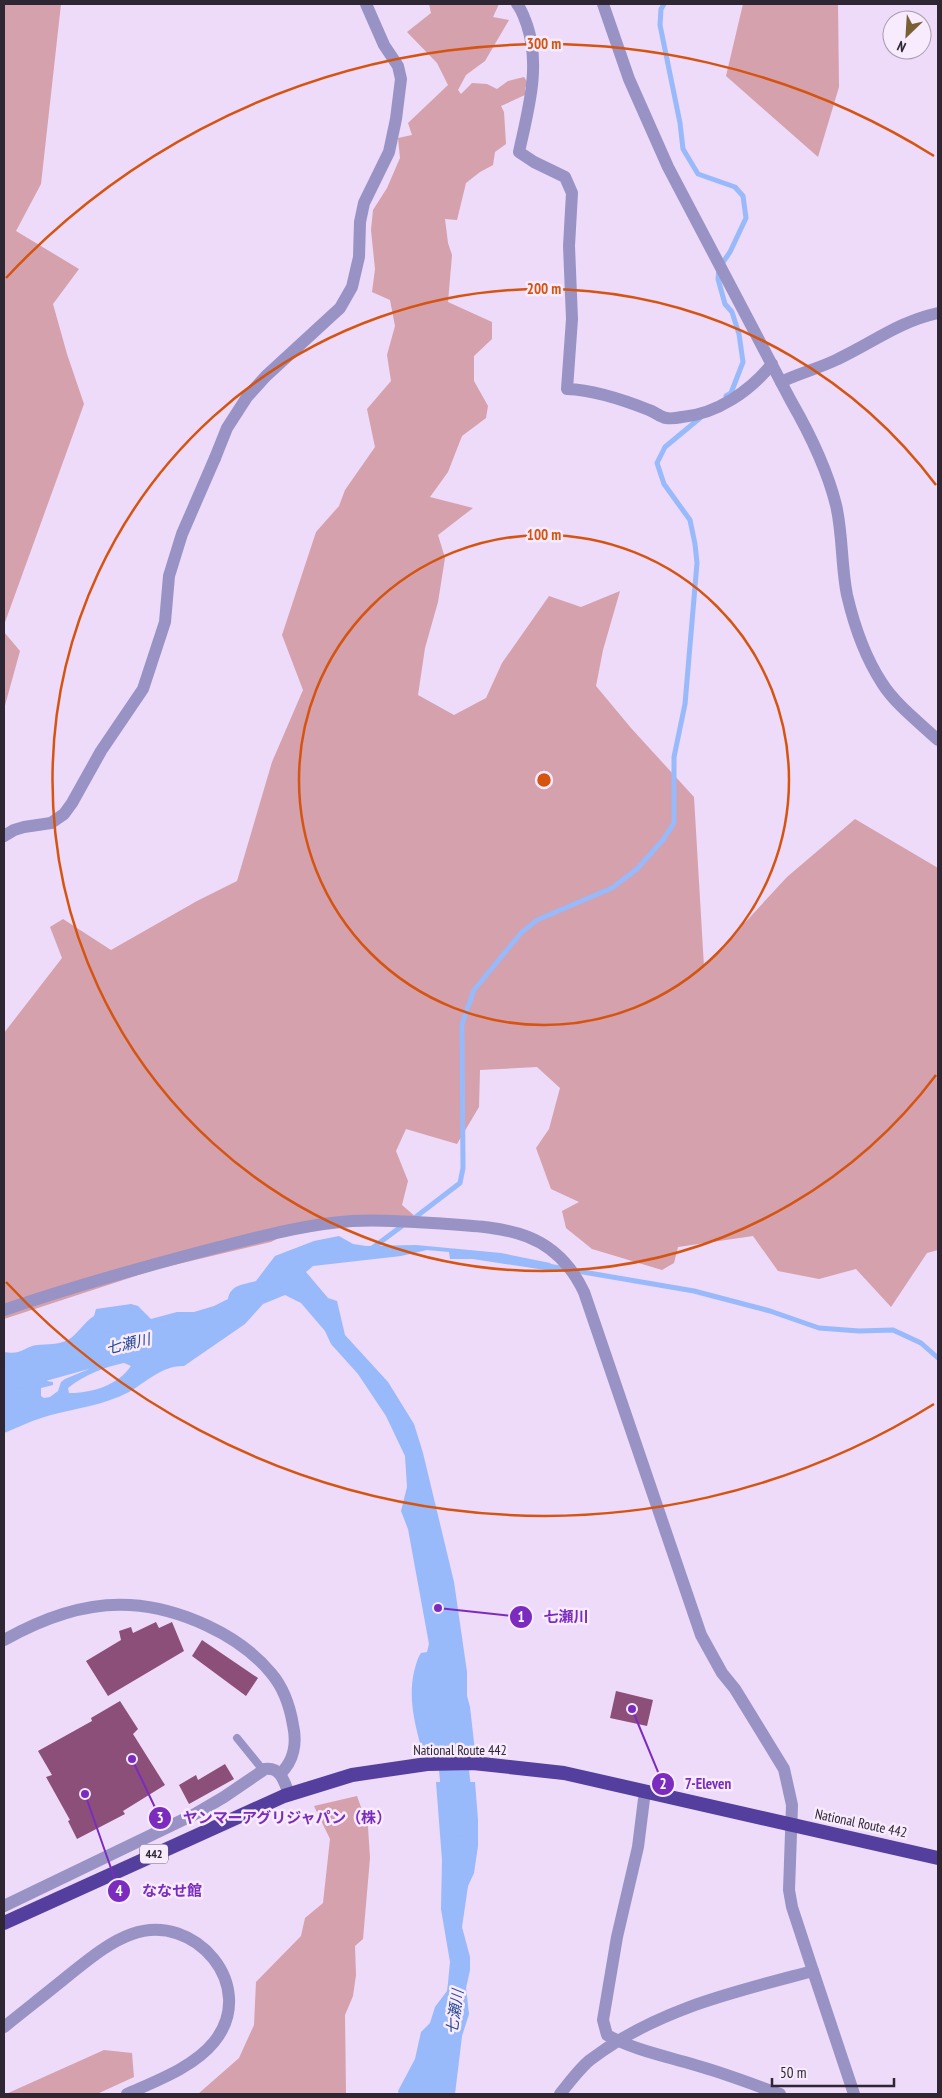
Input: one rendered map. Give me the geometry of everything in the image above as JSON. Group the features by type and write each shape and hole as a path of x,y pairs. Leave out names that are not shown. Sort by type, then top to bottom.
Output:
{"highway":[{"name":"National Route 442","path":"4,1923 239,1814 289,1794 352,1775 412,1765 448,1763 507,1766 564,1773 938,1858"}],"street":[{"path":"4,836 24,826 51,823 64,814 72,803 101,751 143,689 165,622 169,576 182,534 227,428 246,397 340,308 348,297 357,274 364,203 389,152 396,120 401,79 398,66 380,37 366,4"},
{"path":"517,4 521,8 530,36 534,65 533,90 519,152 534,162 565,177 572,193 569,246 572,319 567,389 582,389 650,410 666,419 697,416 721,406 741,394 762,376 772,364"},
{"path":"603,4 628,79 664,158 808,431 836,505 847,595 865,651 883,684 915,719 938,740"},
{"path":"781,382 838,360 895,327 916,318 938,313"},
{"path":"4,1310 144,1267 284,1231 331,1223 384,1220 496,1227 522,1233 541,1243 570,1269 584,1292 701,1635 722,1674 735,1689 778,1757 786,1776 792,1805 789,1890 792,1907 854,2094"},
{"path":"4,1640 48,1618 79,1609 116,1604 147,1607 163,1611 210,1628 250,1652 272,1674 282,1690 291,1715 295,1743 290,1761 280,1774"},
{"path":"4,1906 195,1814 263,1770 273,1768 280,1774 289,1794"},
{"path":"646,1791 638,1847 617,1937 602,2020 607,2035 619,2042 698,2065 780,2094"},
{"path":"4,2027 80,1966 123,1938 142,1931 162,1929 192,1939 205,1948 214,1958 223,1975 229,2002 225,2023 215,2041 200,2055 177,2070 127,2094"},
{"path":"560,2094 590,2061 655,2020 687,2006 813,1971"}],"lane":[{"path":"237,1738 263,1770"}],"shaded area":[{"path":"4,4 61,4 41,184 16,231 79,269 53,304 84,404 4,625"},
{"path":"429,4 499,4 493,17 509,20 485,61 466,75 458,90 461,94 472,83 487,84 497,89 508,81 524,77 528,83 525,88 525,95 501,106 504,112 506,144 495,152 493,165 466,183 457,220 445,219 448,243 452,255 448,302 492,322 492,339 474,356 474,381 488,406 486,418 462,436 448,472 430,497 473,508 438,535 445,558 438,602 425,648 418,695 454,715 486,698 502,663 549,596 581,607 620,591 603,650 596,686 631,728 694,797 704,967 787,877 855,819 938,868 938,1250 927,1253 891,1307 856,1269 819,1279 778,1271 753,1236 678,1247 674,1263 662,1270 592,1249 566,1228 562,1211 579,1202 551,1189 536,1148 549,1129 560,1088 537,1067 480,1070 479,1107 457,1144 406,1129 396,1151 408,1181 402,1205 417,1218 302,1226 271,1242 157,1269 4,1319 4,1033 62,958 50,927 63,919 111,950 197,901 237,881 272,762 303,690 282,635 316,532 339,506 345,490 375,447 367,409 391,381 387,355 395,326 390,300 372,292 375,269 371,230 373,210 387,188 400,158 398,138 412,135 408,123 448,85 437,63 407,32 431,13"},
{"path":"743,4 838,4 839,87 818,157 726,76"},
{"path":"4,632 20,651 4,709"},
{"path":"357,1796 368,1827 370,1858 363,1939 355,1946 356,1975 353,1996 345,2015 346,2094 198,2094 239,2058 254,2025 256,1982 301,1936 305,1918 323,1903 330,1839 314,1806"},
{"path":"104,2050 132,2053 134,2077 97,2094 6,2094"}],"water":[{"path":"339,1236 353,1244 366,1246 416,1245 501,1253 550,1263 558,1272 473,1259 450,1259 449,1252 427,1250 401,1256 313,1266 306,1272 328,1298 337,1301 345,1335 388,1382 414,1424 423,1453 454,1582 467,1672 467,1696 475,1751 458,1751 454,1710 441,1684 434,1695 442,1750 422,1751 413,1712 412,1682 418,1658 421,1653 427,1652 429,1644 408,1529 401,1511 407,1487 405,1456 386,1416 358,1374 331,1344 325,1331 301,1303 285,1295 263,1304 245,1324 184,1366 176,1366 162,1371 129,1392 110,1400 45,1417 4,1433 4,1352 19,1352 32,1346 64,1342 75,1335 94,1316 96,1309 131,1304 138,1306 151,1319 177,1312 194,1312 214,1306 228,1299 235,1288 242,1284 256,1281 275,1256 314,1241","holes":["141,1328 146,1329 142,1336 110,1352 89,1369 65,1379 61,1382 58,1391 50,1397 44,1398 41,1396 41,1388 53,1385 53,1382 47,1381 50,1375 69,1360 98,1344","124,1363 131,1366 119,1379 95,1390 69,1393 68,1388 87,1375"]},
{"path":"436,1782 475,1782 478,1846 474,1873 468,1886 462,1927 470,1957 470,1970 466,1988 469,2014 462,2036 455,2094 399,2094 398,2091 415,2059 421,2032 430,2023 435,2007 447,1991 448,1983 450,1962 441,1909 442,1860"}],"building":[{"path":"156,1622 159,1628 172,1622 184,1651 108,1696 86,1661 121,1640 119,1631 131,1627 133,1633"},
{"path":"202,1640 258,1678 246,1696 192,1656"},
{"path":"616,1691 653,1700 647,1726 610,1718"},
{"path":"120,1701 138,1729 133,1734 165,1785 123,1811 125,1814 77,1839 68,1821 70,1820 46,1777 52,1775 38,1751 92,1721 91,1718"},
{"path":"225,1764 234,1779 189,1804 179,1785 196,1775 198,1780"}],"waterway":[{"path":"664,4 661,9 660,25 680,123 683,149 698,174 735,187 743,196 746,218 730,252 719,268 718,279 725,304 732,312 739,334 743,362 731,393 726,396"},
{"path":"413,1219 460,1183 463,1168 462,1024 474,990 521,933 537,920 612,888 637,869 663,840 674,823 674,757 685,704 697,563 690,520 664,484 657,463 665,447 700,418"},
{"path":"371,1249 406,1223"},
{"path":"548,1266 694,1291 770,1311 819,1328 859,1331 893,1330 921,1343 938,1358"},
{"name":"七瀬川","path":"4,1377 115,1346 168,1335"},
{"name":"七瀬川","path":"443,1654 459,1822"}],"place":[{"name":"七瀬川","path":"438,1608"},
{"name":"7-Eleven","path":"632,1709"},
{"name":"ヤンマーアグリジャパン（株）","path":"132,1759"},
{"name":"ななせ館","path":"85,1794"}]}
